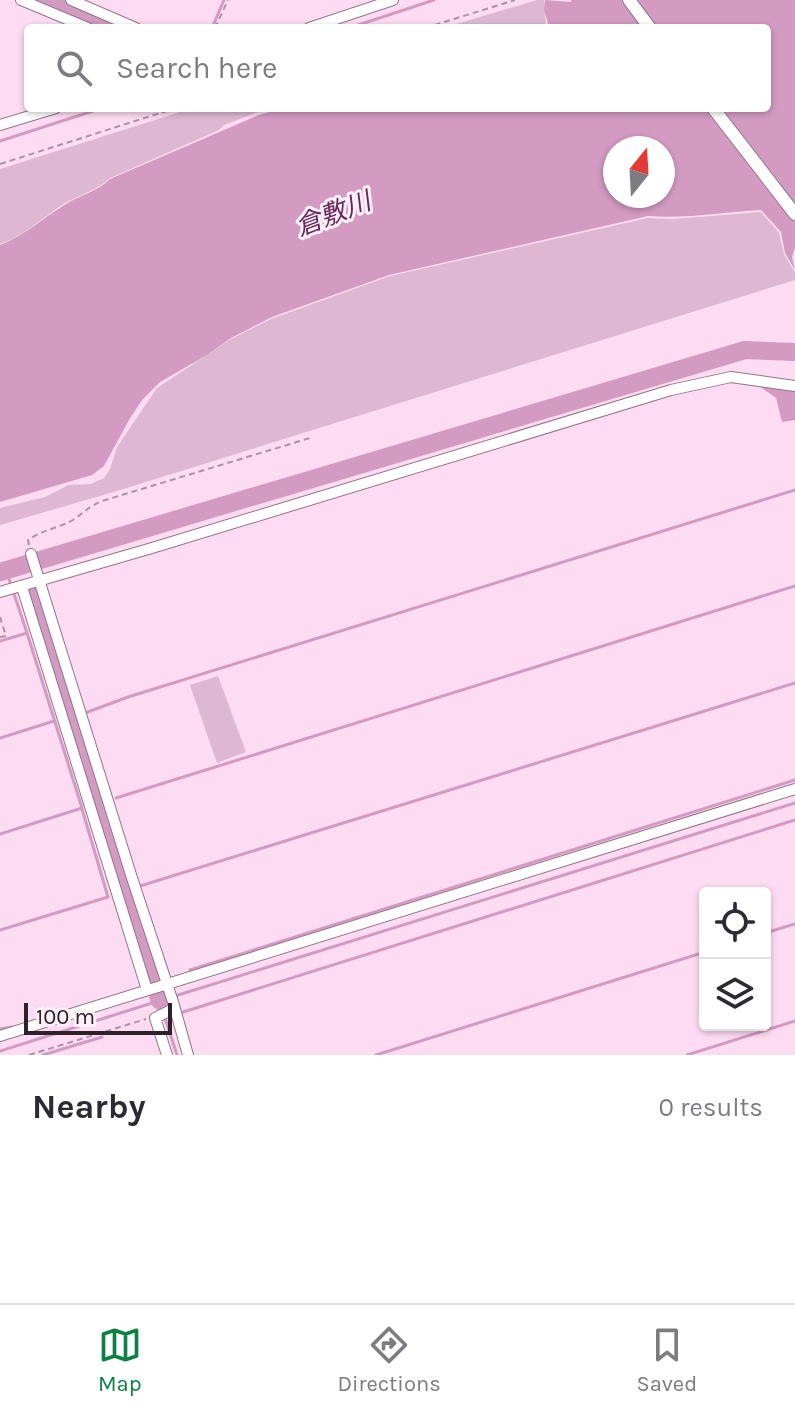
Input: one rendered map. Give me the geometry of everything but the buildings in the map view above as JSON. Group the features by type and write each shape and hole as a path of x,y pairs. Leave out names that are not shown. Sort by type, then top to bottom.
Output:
{"street":[{"path":"21,0 36,3 80,24"},
{"path":"71,0 127,24"},
{"path":"321,24 393,0"},
{"path":"629,0 647,24"},
{"path":"0,125 43,112"},
{"path":"716,112 795,214"},
{"path":"147,990 12,588 38,576 671,390 731,377 795,386"},
{"path":"31,554 188,1055"},
{"path":"167,1055 155,1018 171,997 795,789"},
{"path":"0,1036 147,990 171,997"}],"path":[{"path":"217,24 228,0"},
{"path":"438,24 515,0"},
{"path":"0,164 163,112"},
{"path":"31,554 28,540 76,518 90,506 310,438"},
{"path":"0,617 6,636 0,637"},
{"path":"29,1055 155,1018"}],"shaded area":[{"path":"537,0 544,0 546,24 456,24"},
{"path":"180,112 258,112 110,178 0,244 0,169"},
{"path":"761,212 779,233 795,280 0,525 0,508 45,497 69,485 91,484 104,478 117,447 157,388 231,339 271,319 390,276 648,218"},
{"path":"755,383 795,389 795,420 782,422 776,398"},
{"path":"218,676 246,752 217,763 190,685"}],"water":[{"name":"倉敷川","path":"545,0 795,0 795,248 792,257 795,270 785,253 781,232 761,210 648,216 389,275 272,317 231,338 160,382 142,400 104,466 92,475 0,502 0,245 66,204 110,179 270,112 771,112 771,24 548,24 544,9"}],"waterway":[{"path":"41,0 97,24"},
{"path":"214,24 224,0"},
{"path":"361,24 434,0"},
{"path":"0,141 90,112"},
{"path":"0,572 745,350 795,352"},
{"path":"85,713 795,490"},
{"path":"0,641 27,633 6,570"},
{"path":"116,798 795,586"},
{"path":"31,589 155,983"},
{"path":"0,834 82,808 27,633"},
{"path":"140,886 795,683"},
{"path":"0,738 54,721"},
{"path":"190,970 795,780"},
{"path":"98,803 102,802"},
{"path":"175,996 795,803"},
{"path":"0,930 108,897 82,809"},
{"path":"180,1013 795,820"},
{"path":"771,931 795,924"},
{"path":"376,1055 699,954"},
{"path":"153,979 157,978"},
{"path":"158,996 160,1001"},
{"path":"0,1051 168,998"},
{"path":"165,1018 177,1055"},
{"path":"687,1055 795,1021"},
{"path":"0,1029 12,1027"},
{"path":"43,1055 102,1037"}]}
